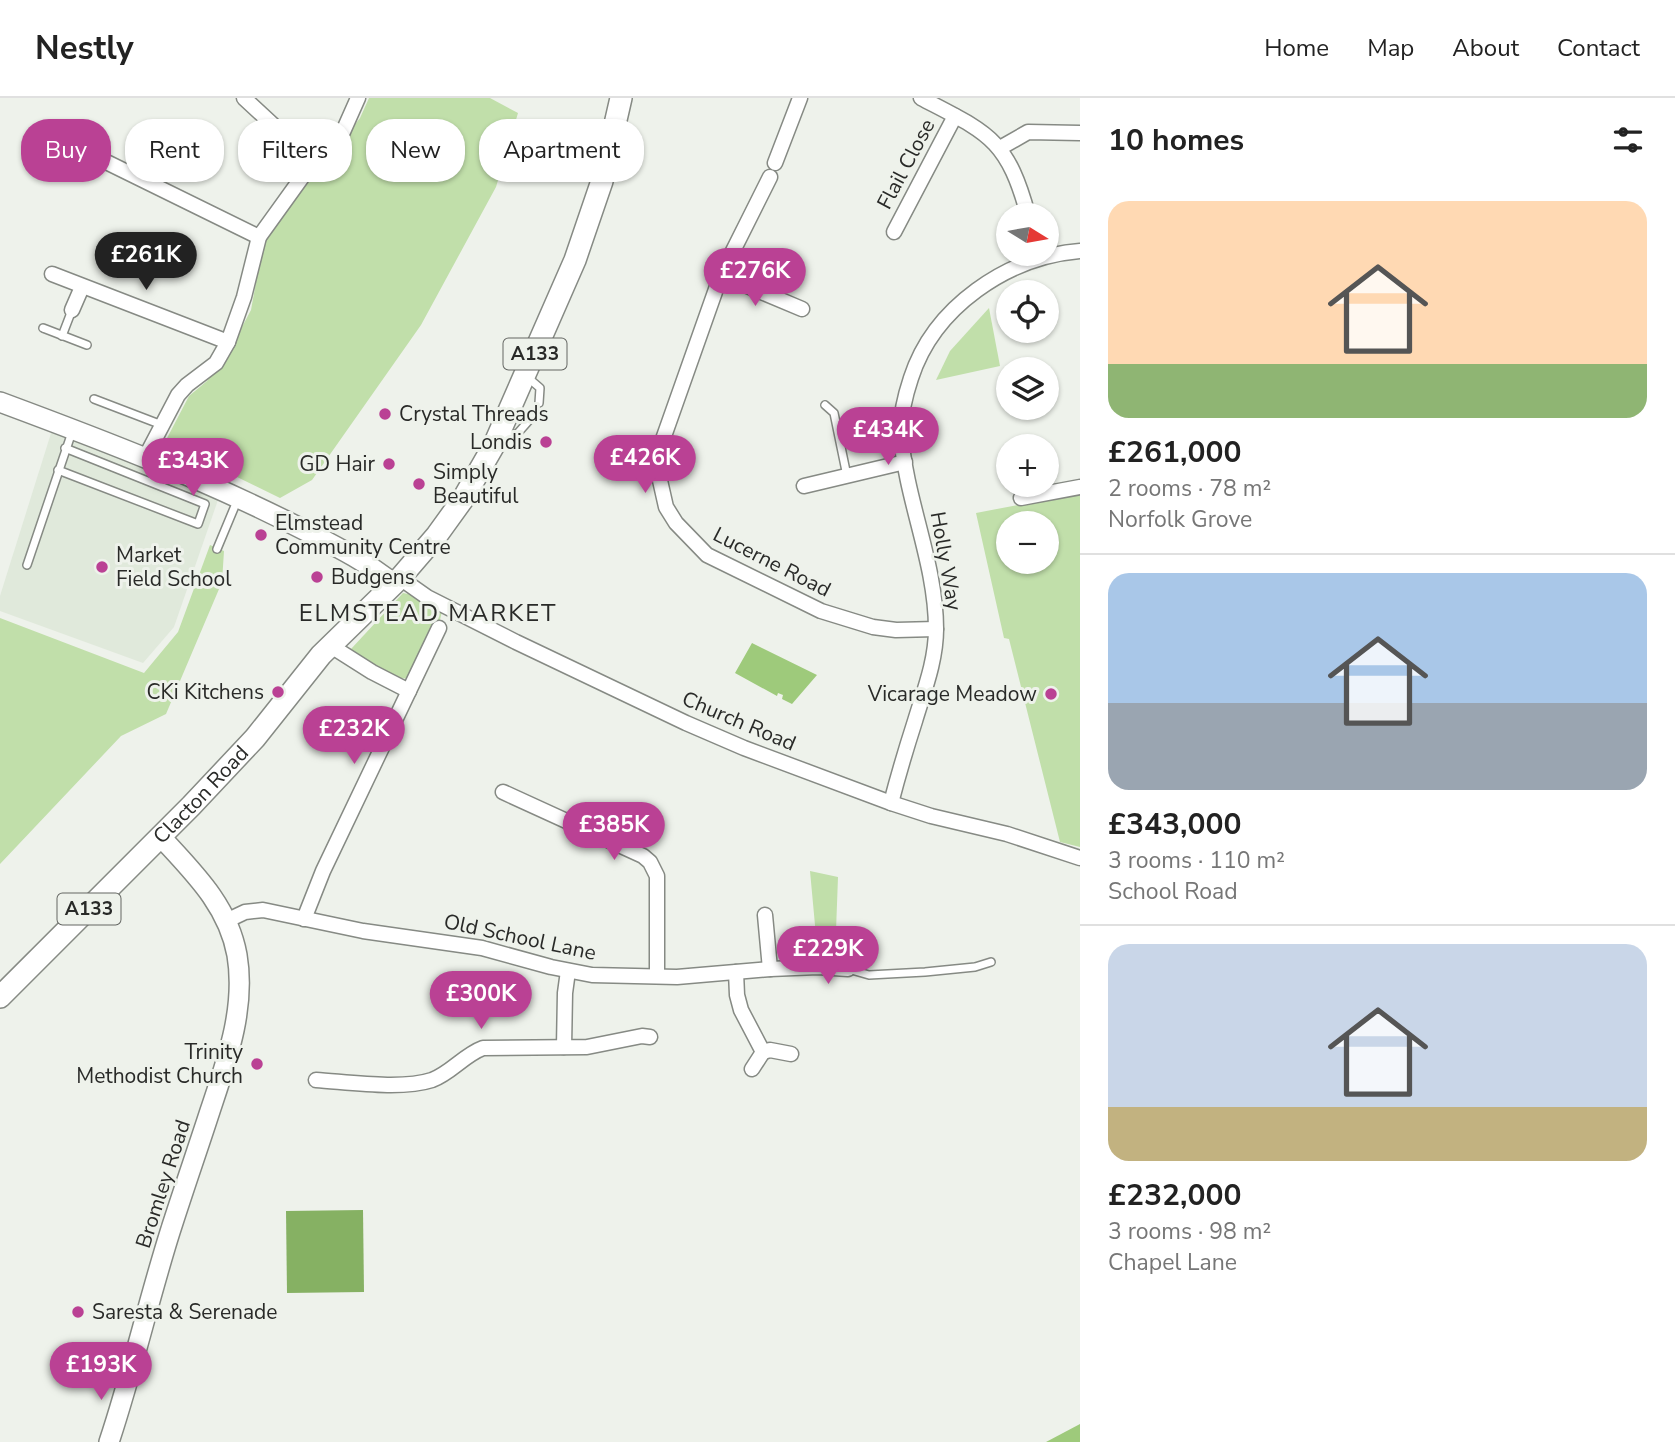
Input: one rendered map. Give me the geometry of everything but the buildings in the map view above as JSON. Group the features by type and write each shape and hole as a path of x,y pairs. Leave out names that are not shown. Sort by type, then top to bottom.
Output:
{"main road":[{"name":"A133","path":"397,581 437,536 463,499 499,435 568,278 596,202 621,98"},
{"name":"Clacton Road","path":"0,997 255,738 331,646 397,581"}],"street":[{"path":"244,98 267,119"},
{"path":"349,119 358,98"},
{"name":"Lucerne Road","path":"800,98 772,170 721,275 661,448 660,483 670,516 707,555 821,611 873,627 896,630 936,629"},
{"path":"921,98 981,131 1000,148 1014,174 1024,203"},
{"name":"Flail Close","path":"894,232 956,116"},
{"path":"1000,148 1028,132 1080,134"},
{"path":"111,164 259,237"},
{"path":"146,456 178,396 187,385 216,363 228,342 244,297 259,237 299,182"},
{"name":"Holly Way","path":"1059,254 1080,251"},
{"name":"Holly Way","path":"891,803 931,670 936,629 931,580 905,462 901,425 904,403 916,363 950,314 968,296 1018,266"},
{"path":"52,274 228,342"},
{"path":"721,275 802,309"},
{"path":"72,310 82,286"},
{"path":"0,402 146,456 239,497 397,581"},
{"path":"804,486 905,462"},
{"path":"1021,498 1080,487"},
{"name":"Church Road","path":"397,581 686,723 777,761 891,803 1007,834 1080,858"},
{"path":"304,919 323,871 439,628"},
{"path":"331,646 409,691"},
{"path":"503,792 643,856 650,862 657,876 657,976"},
{"name":"Bromley Road","path":"109,1442 131,1375 170,1232 234,1033 238,999 238,965 232,935 226,921 208,888 160,836"},
{"name":"Old School Lane","path":"226,921 256,909 363,931 482,948 592,975 657,976 818,967 848,969"},
{"path":"765,915 769,969"},
{"path":"848,969 868,942"},
{"path":"564,1047 568,971"},
{"path":"736,972 741,1010 763,1052"},
{"path":"316,1080 387,1085 428,1081 483,1048 593,1047 642,1036 650,1037"},
{"path":"752,1069 763,1052 770,1050 791,1054"}],"lane":[{"path":"62,336 72,310"},
{"path":"43,328 87,345"},
{"path":"526,376 540,388 539,403"},
{"path":"94,399 162,425"},
{"path":"825,405 834,413 847,476"},
{"path":"499,435 517,434 532,417"},
{"path":"27,565 73,428"},
{"path":"58,470 198,524 205,504 65,449"},
{"path":"217,549 239,497"},
{"path":"848,969 869,975 975,967 991,962"}],"shaded area":[{"path":"369,98 490,98 518,113 516,119 479,119 479,182 497,182 496,187 421,325 312,480 280,498 165,442 189,396 207,381 226,357 251,310 264,238 309,182 352,182 352,128"},
{"path":"989,308 998,357 996,357 996,367 936,380 950,351"},
{"name":"Market Field School","path":"52,430 219,497 174,627 143,663 0,611 0,596"},
{"path":"1080,493 1080,847 1060,842 1009,639 1004,638 976,513"},
{"path":"210,545 224,551 222,582 166,714 121,736 0,864 0,618 144,673 178,632"},
{"path":"403,593 413,595 442,611 411,679 400,678 356,657 351,649"},
{"path":"752,643 817,675 792,704 782,699 783,695 778,693 777,696 735,673"},
{"path":"810,871 838,877 835,958 807,956 806,938 816,936"},
{"path":"363,1210 364,1292 287,1293 286,1211"},
{"path":"1080,1424 1080,1442 1046,1442"}],"place":[{"name":"Crystal Threads","path":"385,414"},
{"name":"Londis","path":"546,442"},
{"name":"GD Hair","path":"389,464"},
{"name":"Simply Beautiful","path":"419,484"},
{"name":"Elmstead Community Centre","path":"261,535"},
{"name":"Market Field School","path":"102,567"},
{"name":"Budgens","path":"317,577"},
{"name":"CKi Kitchens","path":"278,692"},
{"name":"Vicarage Meadow","path":"1051,694"},
{"name":"Trinity Methodist Church","path":"257,1064"},
{"name":"Saresta & Serenade","path":"78,1312"}],"district":[{"name":"ELMSTEAD MARKET","path":"428,613"}]}
